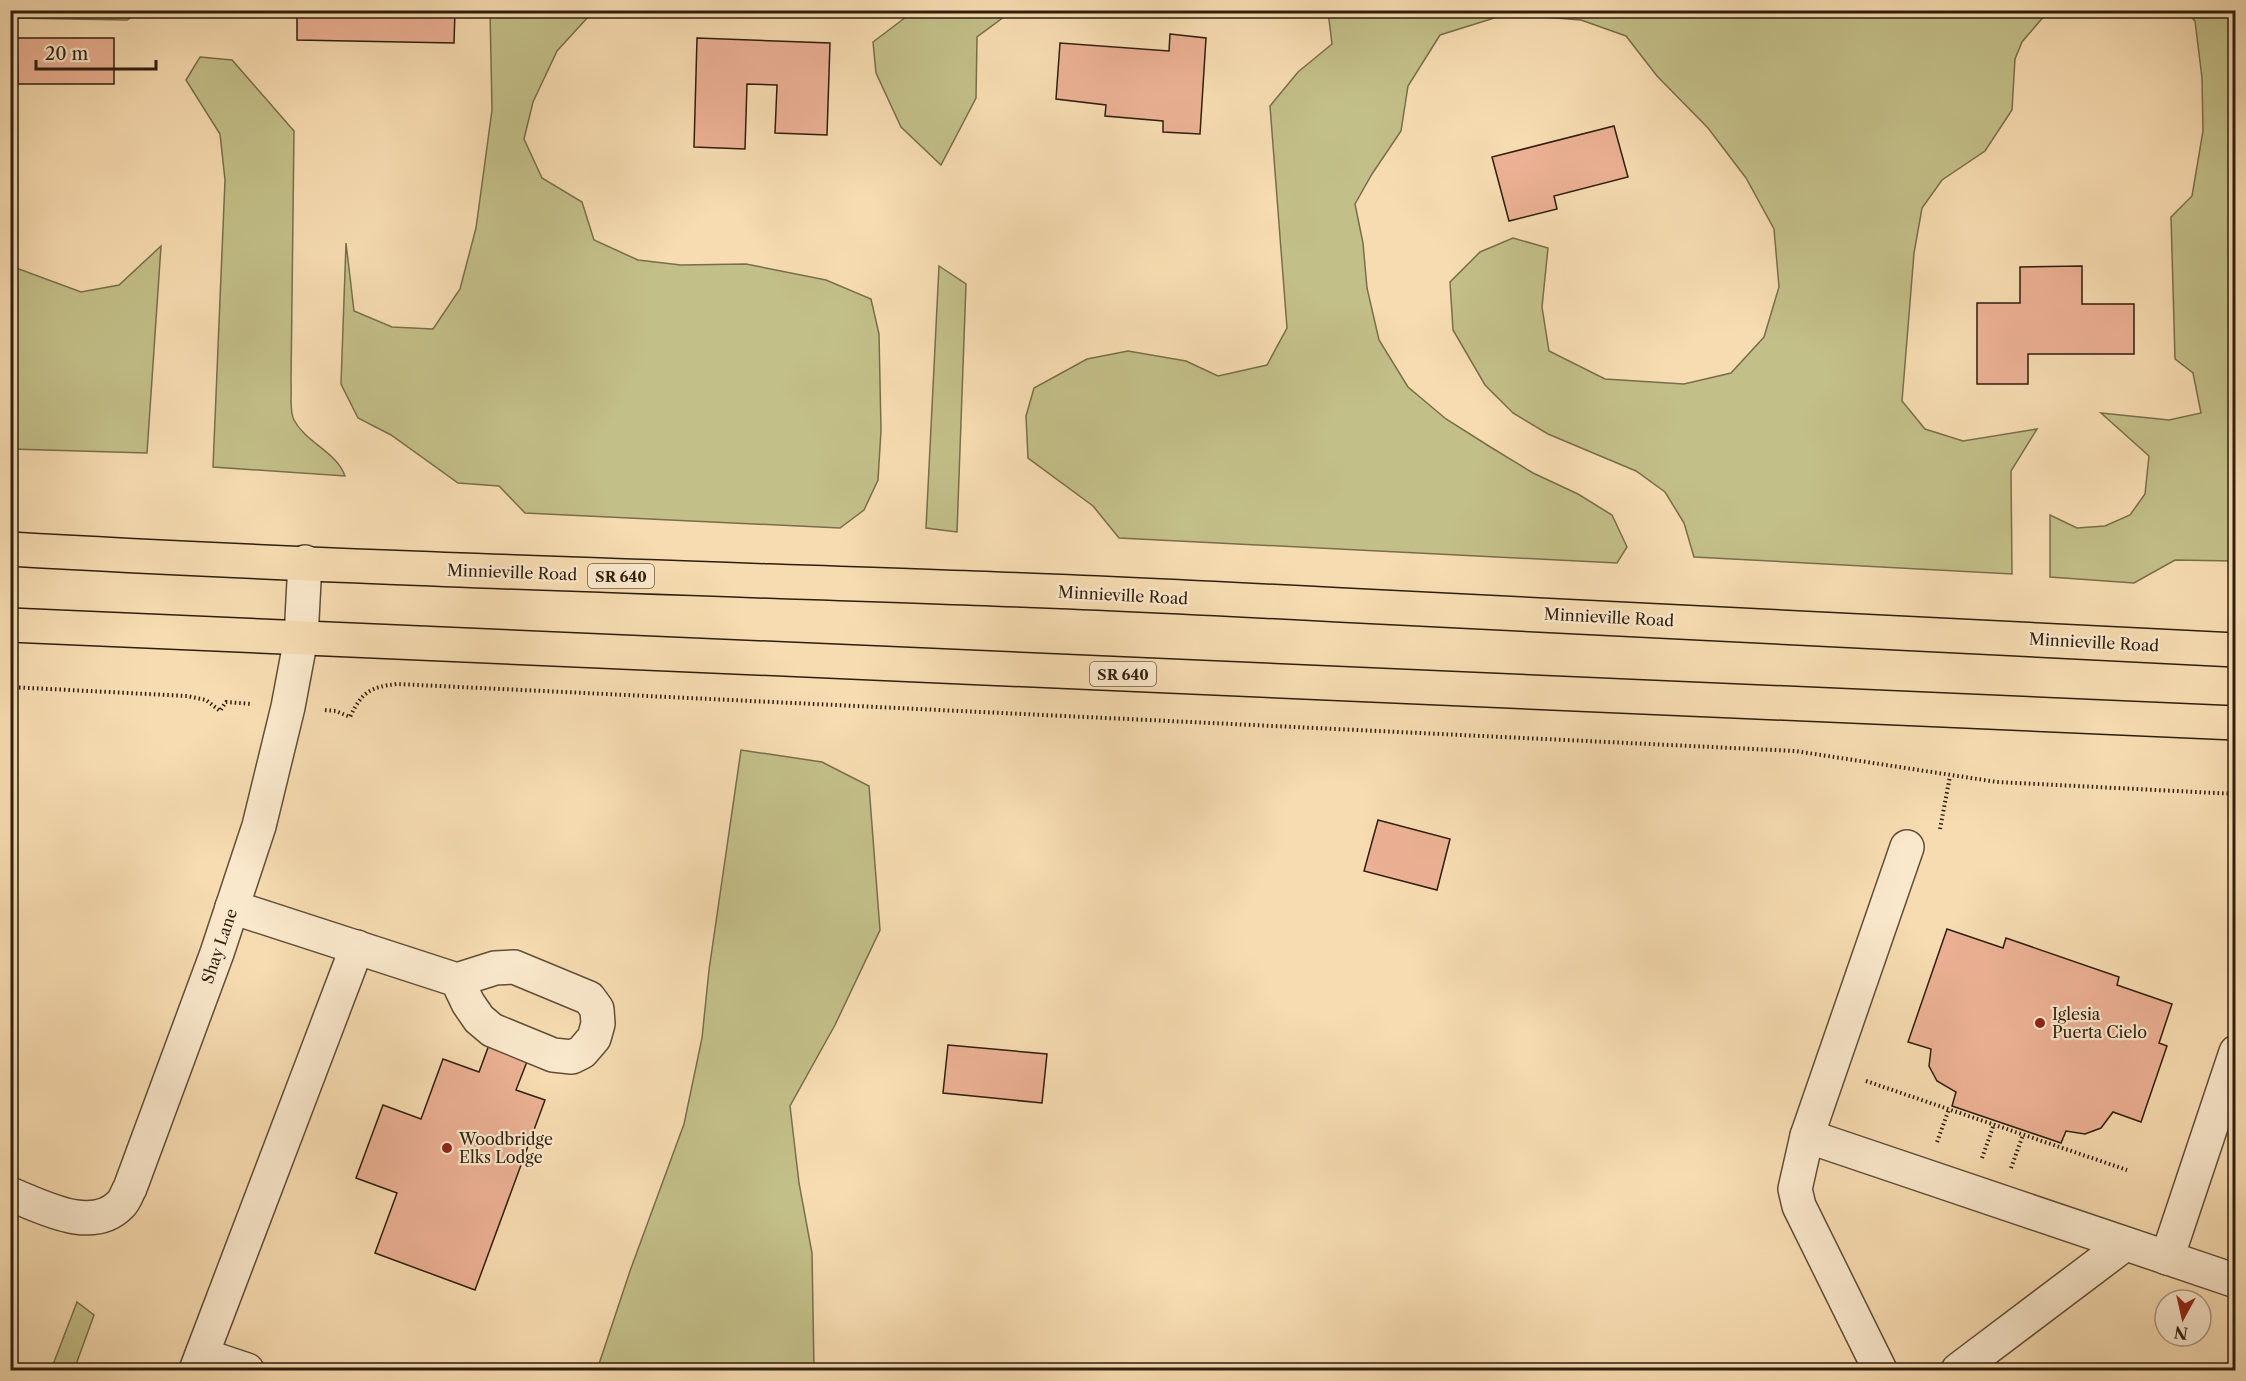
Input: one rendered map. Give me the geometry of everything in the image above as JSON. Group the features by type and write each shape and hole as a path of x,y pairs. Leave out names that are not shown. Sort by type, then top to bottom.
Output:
{"main road":[{"name":"Minnieville Road","path":"10,549 198,560 305,562 483,572 1008,589 2235,650"},
{"name":"SR 640","path":"10,625 2235,723"}],"street":[{"name":"Shay Lane","path":"10,1194 61,1213 85,1218 102,1216 120,1205 134,1177 259,826 288,707 301,638 305,562"},
{"path":"1880,1371 1799,1206 1795,1189 1807,1136 1907,847"},
{"path":"232,907 457,980"},
{"path":"247,1371 199,1363 357,947"},
{"path":"2167,1258 2235,1052"},
{"path":"1807,1136 2235,1281"},
{"path":"1958,1371 2125,1244"}],"path":[{"path":"336,711 350,717 359,699 371,689 397,684 1795,751 1950,777 1996,782 2235,794"},
{"path":"10,687 187,696 206,700 220,711 226,702"},
{"path":"1938,838 1950,777"},
{"path":"1857,1078 2127,1170"}],"shaded area":[{"path":"11,10 142,11 127,20 11,18"},
{"path":"490,11 579,11 589,16 557,51 533,102 524,139 542,178 582,202 594,240 638,260 681,265 746,264 826,280 871,299 879,334 881,430 878,480 864,510 840,528 525,513 499,486 458,483 391,435 358,418 341,384 346,243 354,311 392,327 433,329 460,289 476,228 492,110"},
{"path":"906,11 1012,11 977,37 976,98 941,165 901,127 876,73 873,42 906,17"},
{"path":"1328,11 2053,11 2045,15 2022,42 2015,59 2012,110 1985,151 1942,180 1922,208 1914,253 1902,401 1925,429 1963,441 2037,429 2011,471 2012,574 1694,557 1684,523 1665,492 1636,471 1548,434 1513,413 1485,385 1453,330 1450,282 1480,252 1513,238 1548,248 1542,307 1549,351 1605,379 1684,384 1731,373 1764,337 1779,287 1774,229 1746,178 1708,128 1657,76 1626,36 1581,20 1507,14 1440,35 1408,86 1401,131 1355,204 1363,243 1367,288 1379,340 1408,387 1446,419 1492,448 1533,473 1578,494 1612,515 1627,547 1617,563 1119,538 1093,506 1028,458 1026,416 1034,388 1087,359 1128,351 1186,361 1218,376 1267,365 1287,328 1270,106 1298,72 1332,44"},
{"path":"2185,11 2235,11 2235,561 2175,560 2134,583 2050,577 2050,515 2077,528 2105,526 2130,515 2145,494 2149,456 2101,413 2169,420 2201,413 2193,373 2175,359 2171,217 2192,196 2203,131 2202,78 2195,21"},
{"path":"200,57 232,60 294,131 292,412 299,428 335,460 345,476 213,467 225,180 220,134 186,80"},
{"path":"161,246 147,453 11,449 11,266 81,292 119,285"},
{"path":"939,266 966,284 957,532 926,528"},
{"path":"741,750 822,762 869,786 880,930 835,1025 790,1106 799,1183 812,1253 814,1370 597,1370 630,1271 684,1124 702,1038 709,970"},
{"path":"77,1302 94,1315 74,1370 51,1370"}],"building":[{"path":"297,10 455,10 454,43 297,40"},
{"path":"1170,34 1206,38 1200,134 1163,132 1163,121 1105,116 1106,105 1056,99 1060,43 1169,51"},
{"path":"17,38 114,38 114,84 18,84"},
{"path":"697,38 830,43 827,135 775,133 777,85 747,84 745,149 694,147"},
{"path":"1614,126 1628,177 1554,196 1557,209 1509,221 1492,157"},
{"path":"2082,266 2082,304 2134,304 2134,354 2028,354 2028,384 1977,384 1977,303 2020,303 2020,267"},
{"path":"1378,820 1450,839 1437,890 1364,871"},
{"name":"Iglesia Puerta Cielo","path":"1947,929 2003,948 2006,938 2119,977 2117,985 2172,1004 2159,1043 2167,1046 2141,1122 2113,1112 2101,1128 2085,1134 2066,1131 2061,1143 1952,1106 1956,1092 1937,1081 1929,1066 1931,1049 1908,1042"},
{"name":"Woodbridge Elks Lodge","path":"489,1045 528,1059 516,1090 545,1100 475,1290 375,1253 397,1193 356,1178 383,1105 421,1119 443,1059 479,1072"},
{"path":"948,1045 1047,1054 1042,1103 943,1093"}],"place":[{"name":"Iglesia Puerta Cielo","path":"2040,1023"},
{"name":"Woodbridge Elks Lodge","path":"447,1148"}]}
